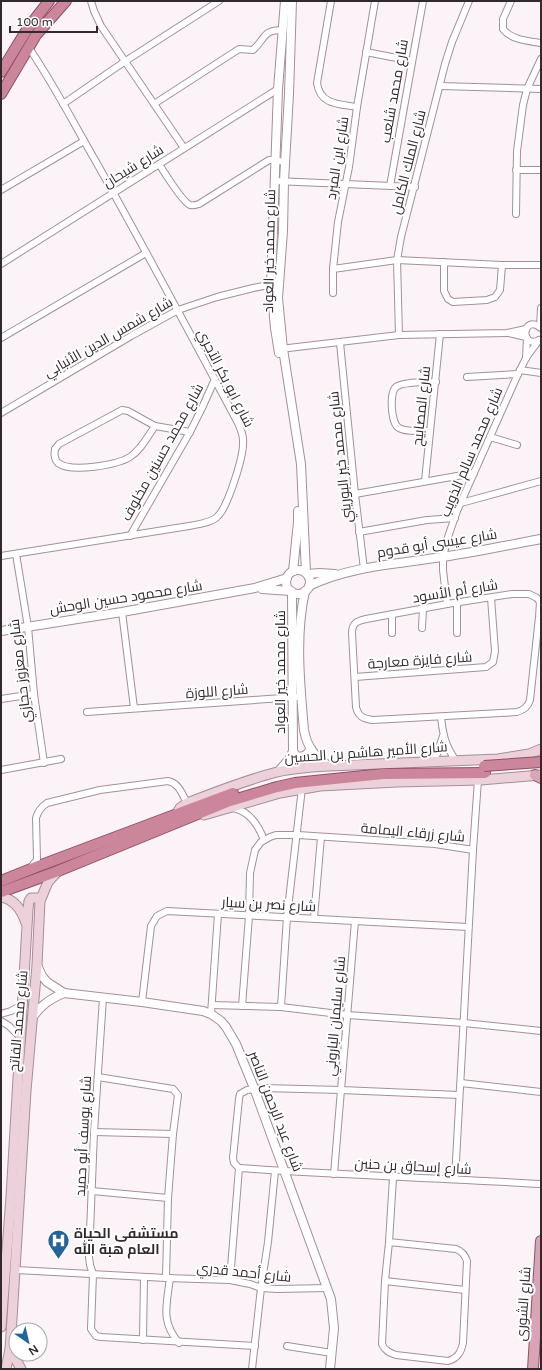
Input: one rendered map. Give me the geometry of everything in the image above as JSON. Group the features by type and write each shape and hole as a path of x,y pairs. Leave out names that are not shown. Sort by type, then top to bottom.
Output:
{"highway":[{"path":"1,72 28,28 50,1"},
{"path":"1,94 45,23 66,1"},
{"name":"شارع الأمير هاشم بن الحسين","path":"1,892 58,871 227,802 277,787 295,783 383,774 482,773 541,762"},
{"name":"شارع الأمير هاشم بن الحسين","path":"1,881 177,813 262,784 298,776 357,770 539,774"}],"main road":[{"name":"شارع الأمير هاشم بن الحسين","path":"177,813 180,808 187,803 252,779 278,772 329,766 498,759 529,754 541,749"},
{"path":"524,776 534,771 538,767 538,760 529,754"},
{"name":"شارع الأمير هاشم بن الحسين","path":"195,816 232,808 258,799 302,788 397,782 482,773 524,776 539,774"},
{"name":"شارع محمد الفاتح","path":"12,1322 26,1091 40,901 48,882 58,871"},
{"path":"1,897 10,900 17,906 24,916 27,924"},
{"name":"شارع محمد الفاتح","path":"1,1327 29,901 35,897 40,901"},
{"name":"شارع الشورى","path":"533,1369 541,1241"},
{"name":"شارع محمد الفاتح","path":"6,1369 8,1359"}],"street":[{"path":"91,1 101,26 124,62 184,148"},
{"path":"63,104 124,62 219,1"},
{"name":"شارع محمد خير العواد","path":"285,1 278,89 275,160 275,284 281,349 298,476 298,522 290,575"},
{"name":"شارع محمد خير العواد","path":"275,284 283,231 292,1"},
{"path":"331,1 317,83 318,90 326,101 333,104 357,107"},
{"name":"شارع ابن المبرد","path":"333,293 333,269 338,222 349,167 357,107 376,1"},
{"name":"شارع محمد شلعب","path":"390,186 422,1"},
{"name":"شارع الملك الكامل","path":"399,335 397,260 401,237 452,42 470,1"},
{"path":"511,1 503,19 503,29 509,35 541,43"},
{"path":"154,104 239,49 253,50 268,32 272,30 283,30"},
{"name":"شارع ابو بكر الآجري","path":"1,556 130,536 189,526 208,521 218,516 223,509 238,469 244,443 238,423 178,310 63,104 29,48"},
{"path":"366,52 412,61"},
{"path":"516,214 516,170 519,129 527,89 541,59"},
{"path":"440,86 541,89"},
{"name":"شارع شيحان","path":"1,264 278,89"},
{"path":"1,190 84,141"},
{"path":"159,164 183,198 190,205 195,205 265,162 275,160 285,162"},
{"path":"516,170 541,170"},
{"path":"275,181 415,187"},
{"path":"1,338 146,253"},
{"path":"333,269 397,260 502,265 541,265"},
{"path":"444,262 444,291 448,299 453,302 487,300 495,297 500,290 502,265"},
{"name":"شارع شمس الدين الأنبابي","path":"1,413 124,340 178,310 217,297 275,284"},
{"path":"281,349 399,335 507,333 526,328 532,324 541,308"},
{"path":"541,308 541,327"},
{"path":"532,324 537,324 541,327"},
{"name":"شارع محمد سالم الذويب","path":"526,328 526,358"},
{"path":"507,333 526,338 534,342 540,339"},
{"name":"شارع المصابيح","path":"425,481 440,334"},
{"name":"شارع محمد سالم الذويب","path":"447,604 443,557 455,518 519,372 526,358 540,339"},
{"name":"شارع محمد خير البوريني","path":"340,343 364,569"},
{"name":"شارع محمد خير العواد","path":"281,349 301,464 307,573"},
{"path":"467,377 519,372 541,373"},
{"name":"شارع محمد حسنين مخلوف","path":"130,536 190,432 215,379"},
{"path":"430,431 405,430 397,427 394,423 392,392 400,385 436,382"},
{"path":"155,426 134,454 122,460 90,467 73,468 59,463 55,459 55,449 59,444 122,410 128,411 155,426 190,432"},
{"path":"490,437 517,445"},
{"path":"355,494 474,473"},
{"path":"461,503 541,481"},
{"path":"359,532 426,520 455,518"},
{"name":"شارع عيسى أبو قدوم","path":"307,573 338,574 541,539"},
{"name":"شارع معزوز حجازي","path":"16,554 28,627 34,694 44,763"},
{"path":"297,570 307,573 310,578 307,589 299,593 291,591 287,585 290,575 297,570"},
{"name":"شارع عيسى أبو قدوم","path":"307,589 338,574"},
{"name":"شارع محمود حسين الوحش","path":"1,631 122,612 255,588 290,575"},
{"name":"شارع محمود حسين الوحش","path":"255,588 291,591"},
{"name":"شارع محمد خير العواد","path":"278,772 290,758 293,751 300,666 302,608 307,589"},
{"name":"شارع محمد خير العواد","path":"291,591 297,697 304,730 310,749 319,759 329,766"},
{"name":"شارع أم الأسود","path":"512,594 529,594 537,598 540,602 540,617 529,703 524,710 517,712 372,720 363,718 359,715 356,707 352,633 354,625 358,621 366,618 447,604 512,594"},
{"name":"شارع فايزة معارجة","path":"355,677 486,667 492,662 494,651 491,598"},
{"path":"457,603 457,633"},
{"path":"422,628 423,608"},
{"path":"122,612 134,708"},
{"path":"392,614 392,633"},
{"path":"1,699 34,694"},
{"name":"شارع اللوزة","path":"86,712 297,697"},
{"path":"441,717 443,736 456,761"},
{"path":"432,762 437,754 443,736"},
{"path":"293,751 296,756 302,757 308,753 310,749"},
{"path":"1,770 61,759"},
{"path":"473,850 482,773"},
{"path":"27,870 35,864 37,860 36,818 41,807 47,803 100,790 168,781 173,782 179,787 187,803"},
{"path":"281,1007 287,917 298,835 302,788"},
{"path":"232,808 240,809 252,818 264,840 258,846 250,873 249,916 242,1006"},
{"name":"شارع زرقاء اليمامة","path":"264,840 276,835 298,835 435,844 473,850 455,1179"},
{"path":"314,918 321,837"},
{"path":"37,856 40,862 46,863"},
{"name":"شارع نصر بن سيار","path":"142,1002 151,926 157,916 167,911 468,927"},
{"path":"211,1014 218,914"},
{"name":"شارع سليمان الباروني","path":"355,921 341,1090 459,1095"},
{"name":"شارع عبد الرحمن الناصر","path":"36,965 47,982 64,993 203,1011 211,1014 221,1021 232,1036 254,1088 327,1288 333,1313 334,1328 330,1369"},
{"path":"32,1018 46,1002 64,993"},
{"name":"شارع يوسف أبو حميد","path":"103,998 94,1132 89,1257 90,1265 94,1274 91,1329 93,1333 100,1337 143,1340"},
{"path":"1,1014 22,1005"},
{"path":"212,1005 281,1007 347,1015 464,1023 541,1031"},
{"path":"1,1021 9,1026 21,1038"},
{"path":"98,1077 173,1089 178,1094 168,1198 168,1278 166,1318 170,1332 178,1343"},
{"path":"461,1083 541,1092"},
{"path":"230,1280 239,1168 234,1163 233,1158 240,1094 254,1088 341,1090 334,1174"},
{"path":"94,1132 173,1134"},
{"name":"شارع إسحاق بن حنين","path":"239,1168 393,1178 455,1179 541,1184"},
{"path":"252,1369 276,1170"},
{"path":"389,1242 459,1250 466,1257 463,1342 462,1350 459,1355 448,1361 405,1357 389,1352 382,1344 393,1178"},
{"path":"92,1191 168,1198"},
{"name":"شارع أحمد قدري","path":"16,1270 230,1280 261,1288 296,1290 327,1288"},
{"path":"144,1277 143,1340 255,1346"},
{"path":"385,1281 465,1290"},
{"path":"287,1346 332,1353"}],"place":[{"name":"مستشفى الحياة العام هبة الله","path":"59,1260"}]}
